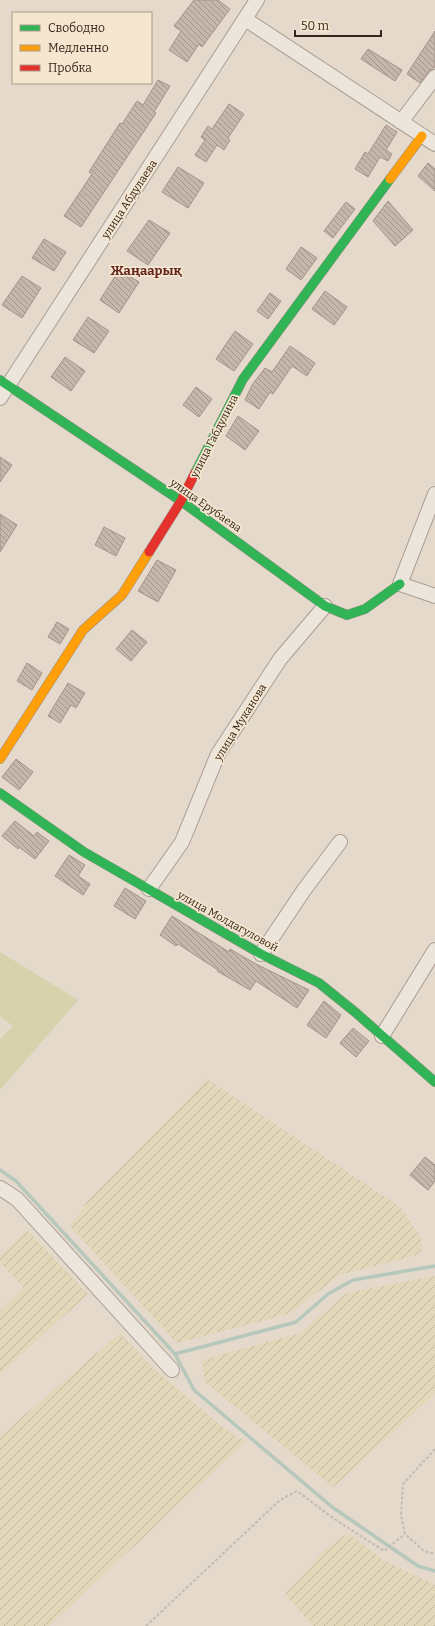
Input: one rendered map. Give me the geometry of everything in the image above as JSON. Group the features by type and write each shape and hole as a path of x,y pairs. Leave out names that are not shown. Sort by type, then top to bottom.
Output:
{"street":[{"name":"улица Абдулаева","path":"0,398 4,382 257,0"},
{"path":"245,19 435,144"},
{"path":"401,122 435,77"},
{"name":"улица Габдулина","path":"0,759 83,630 122,595 181,501 243,379 422,136"},
{"name":"улица Ерубаева","path":"4,382 181,501 325,606 347,614 365,609 400,584"},
{"path":"435,494 400,584 435,596"},
{"name":"улица Муканова","path":"149,890 182,842 218,754 280,659 325,606"},
{"name":"улица Молдагуловой","path":"0,793 84,852 262,954 319,984 435,1082"},
{"path":"262,954 304,890 340,842"},
{"path":"382,1036 435,950"},
{"path":"0,1188 17,1199 172,1370"}],"path":[{"path":"435,1449 403,1484 401,1515 405,1534 424,1551 435,1554"},
{"path":"146,1626 280,1500 298,1491 333,1518 384,1550 405,1534"}],"shaded area":[{"path":"0,952 78,1000 0,1090 0,1039 13,1026 0,1016"},
{"path":"207,1079 400,1207 421,1238 421,1254 340,1275 289,1314 177,1343 70,1226 88,1201"},
{"path":"27,1230 88,1294 0,1374 0,1310 24,1288 0,1262 0,1256"},
{"path":"435,1276 435,1394 333,1487 205,1382 202,1360 300,1333 347,1293"},
{"path":"120,1333 153,1368 224,1428 245,1442 49,1626 0,1626 0,1436"},
{"path":"348,1533 383,1560 435,1585 435,1626 313,1626 285,1594 326,1549"}],"building":[{"path":"194,0 218,0 230,9 202,47 199,44 187,62 169,50 181,31 174,26"},
{"path":"435,31 435,67 428,72 420,83 407,74"},
{"path":"368,49 402,70 395,81 361,59"},
{"path":"158,80 170,86 154,112 156,113 81,227 64,216 92,174 89,172 120,123 122,124 137,101 143,105"},
{"path":"229,104 244,114 228,138 230,140 224,150 217,145 206,162 195,155 205,140 201,137 208,126 212,129"},
{"path":"386,125 397,132 386,150 392,154 388,161 380,157 368,177 355,169 365,152 368,154"},
{"path":"428,163 435,169 435,191 418,176"},
{"path":"178,167 204,183 188,208 162,192"},
{"path":"388,201 413,230 395,246 373,221"},
{"path":"346,202 355,209 333,238 324,231"},
{"path":"149,220 170,233 148,265 127,251"},
{"path":"44,239 66,252 54,271 32,258"},
{"path":"301,247 317,258 301,280 286,269"},
{"path":"119,270 139,282 119,313 100,300"},
{"path":"22,276 41,288 22,318 2,305"},
{"path":"325,291 347,307 334,325 312,309"},
{"path":"270,293 281,301 268,319 257,311"},
{"path":"88,317 109,331 94,353 73,340"},
{"path":"235,331 253,344 234,371 216,359"},
{"path":"290,346 315,363 307,376 292,366 273,394 270,392 259,409 245,400 252,385 265,368 272,372"},
{"path":"65,357 85,371 71,391 51,377"},
{"path":"196,387 212,399 199,417 183,405"},
{"path":"238,416 259,431 245,450 226,436"},
{"path":"0,457 12,465 0,482"},
{"path":"0,514 17,525 0,552"},
{"path":"104,527 125,538 116,556 95,545"},
{"path":"157,560 176,570 158,602 138,591"},
{"path":"57,622 69,629 60,644 48,637"},
{"path":"132,630 147,642 131,661 116,649"},
{"path":"27,663 42,673 32,690 17,681"},
{"path":"68,683 85,693 76,708 71,705 60,723 48,716"},
{"path":"16,759 33,772 19,790 2,777"},
{"path":"15,821 34,836 37,832 49,841 35,859 19,847 18,849 2,836"},
{"path":"69,855 85,865 78,876 90,884 83,895 55,876"},
{"path":"125,888 146,901 135,919 114,906"},
{"path":"172,916 229,952 230,949 256,964 309,990 297,1008 256,981 250,990 217,971 218,970 178,944 176,946 160,935"},
{"path":"324,1001 341,1015 326,1038 307,1025"},
{"path":"353,1028 369,1041 356,1057 340,1043"},
{"path":"425,1157 435,1165 435,1181 428,1190 410,1175"}],"waterway":[{"path":"0,1170 16,1181 175,1354 296,1322 328,1294 353,1280 435,1266"},
{"path":"175,1354 194,1390 332,1507 418,1566 435,1571"}],"traffic: fast":[{"path":"195,473 243,379 390,179"},
{"path":"0,380 181,501 325,606 347,615 365,609 400,584"},
{"path":"0,793 84,852 261,954 319,983 355,1012 435,1082"}],"traffic: slow":[{"path":"390,179 422,136"},
{"path":"0,759 83,630 122,595 149,552"}],"traffic: jam":[{"path":"149,552 181,501 195,473"}],"district":[{"name":"Жаңаарық","path":"146,270"}]}
